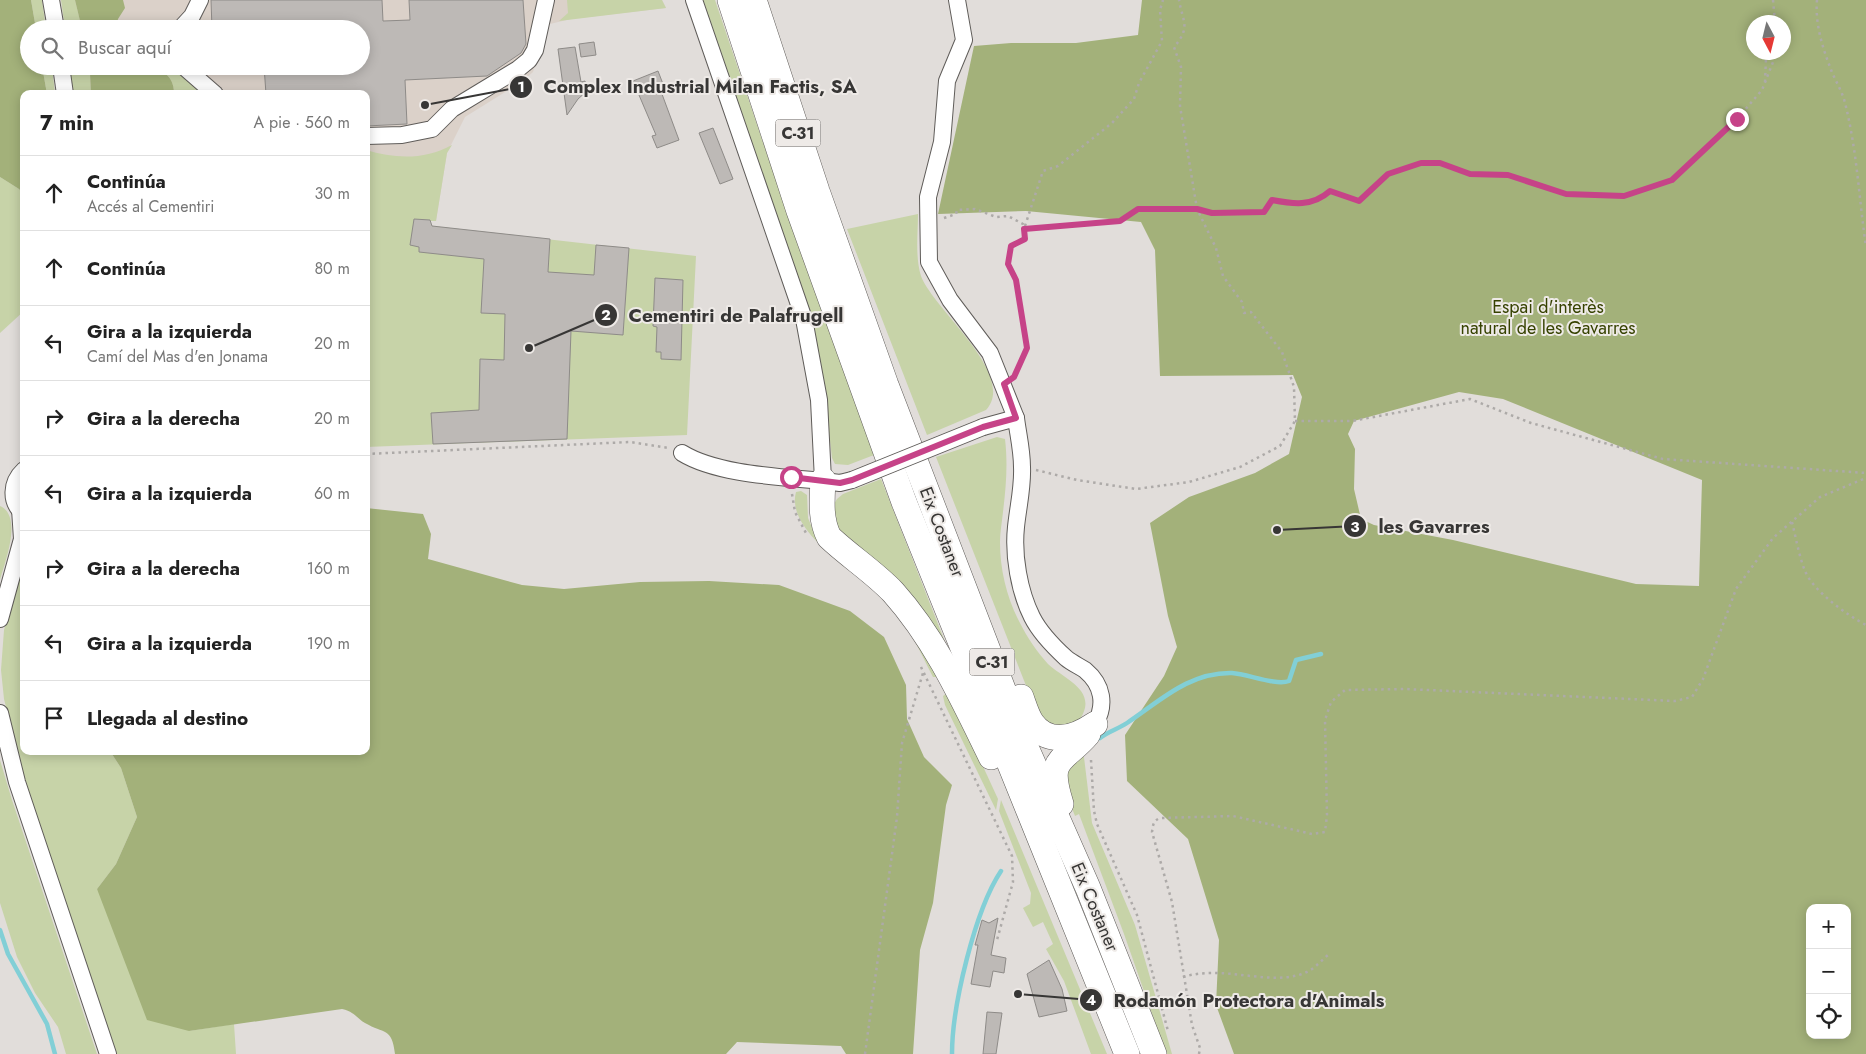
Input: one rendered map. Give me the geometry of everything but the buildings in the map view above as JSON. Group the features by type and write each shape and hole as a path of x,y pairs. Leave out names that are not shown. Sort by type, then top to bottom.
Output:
{"highway":[{"name":"Eix Costaner","path":"730,0 799,211 904,502 1127,1054"},
{"name":"Eix Costaner","path":"754,0 817,191 886,386 1021,736 1088,888 1154,1054"},
{"path":"844,264 1032,723 1051,737 1063,739 1078,734 1095,724"},
{"path":"823,480 822,510 824,527 829,537 891,590 935,648 966,705 1090,963"},
{"path":"1088,888 1056,787 1054,774 1058,761 1082,741 1095,724"}],"street":[{"path":"52,0 55,20"},
{"path":"188,20 200,0"},
{"path":"370,136 402,135 432,129 452,109 518,69 529,60 535,50 546,0"},
{"path":"694,0 804,319 819,400 823,480"},
{"path":"957,0 964,40 947,81 942,142 928,197 929,262 950,300 990,353 1004,384 1016,418 1022,467 1016,556 1024,593 1032,617 1049,640 1067,658 1086,671 1103,696 1102,712 1095,724"},
{"path":"62,75 64,90"},
{"path":"193,75 210,90"},
{"path":"682,453 704,463 743,472 840,483 852,480 983,427 1016,418"},
{"path":"0,492 20,476"},
{"path":"20,476 13,493 20,525"},
{"path":"0,619 20,548"},
{"path":"0,713 17,782 108,1054"}],"path":[{"path":"1024,229 1043,171 1058,166 1112,123 1134,99 1139,83 1162,41 1160,10 1163,0"},
{"path":"1022,467 1077,480 1136,489 1188,482 1240,467 1280,446 1296,421 1294,387 1282,352 1251,312 1244,313 1242,302 1223,276 1216,248 1197,209 1180,106 1181,67 1174,47 1184,35 1185,21 1179,0"},
{"path":"1773,0 1774,15"},
{"path":"1816,0 1816,17 1822,42 1844,100 1856,153 1859,201 1866,247"},
{"path":"1765,84 1766,60"},
{"path":"1024,229 1120,221 1138,209 1197,209 1212,213 1264,212 1272,200 1300,205 1322,198 1330,191 1359,201 1388,174 1421,163 1440,163 1470,174 1508,175 1566,194 1624,196 1672,180 1737,119 1765,84 1774,60"},
{"path":"928,228 943,218 956,214 957,210 975,209 996,217 1008,216 1023,224 1025,239 1011,246 1008,264 1016,280 1027,348 1014,377 1004,384"},
{"path":"1296,421 1352,421 1470,399 1531,422 1663,459 1866,473"},
{"path":"370,454 630,442 656,445 682,453"},
{"path":"791,477 795,512 808,536"},
{"path":"1199,1054 1200,1048 1192,1025 1172,902 1152,832 1153,823 1156,820 1160,818 1233,816 1312,834 1325,832 1327,815 1326,720 1330,702 1345,690 1405,689 1675,701 1692,697 1703,679 1736,589 1773,538 1820,497 1866,478"},
{"path":"1792,521 1805,573 1835,606 1866,625"},
{"path":"919,663 1012,856 1013,882 998,940"},
{"path":"865,1054 897,818 902,744 923,671"},
{"path":"1091,753 1094,812 1097,824 1137,915 1168,1034"},
{"path":"1184,977 1217,972 1278,978 1305,973 1328,955"}],"shaded area":[{"path":"72,0 662,0 666,8 571,19 550,24 533,72 523,81 465,117 447,153 436,221 370,213 370,90 85,90 84,75 370,75 370,20 76,20"}],"green space":[{"path":"0,0 31,0 34,20 20,20 20,75 44,75 46,90 20,90 20,190 0,177"},
{"path":"31,0 42,0 45,20 34,20"},
{"path":"61,0 75,0 80,20 64,20"},
{"path":"75,0 123,0 125,8 118,20 80,20"},
{"path":"567,0 662,0 666,8 559,21 568,13"},
{"path":"701,0 715,0 795,237 874,455 848,465 835,464 832,458 825,398"},
{"name":"Espai d'interès natural de les Gavarres","path":"1142,0 1866,0 1866,1054 1234,1054 1216,1005 1219,940 1188,839 1127,781 1125,735 1164,676 1177,647 1168,616 1150,523 1189,497 1255,473 1289,454 1302,397 1293,375 1160,376 1155,250 1141,222 1026,211 938,214 974,46 1011,43 1076,43 1138,35","holes":["1459,392 1503,399 1702,480 1699,586 1636,584 1453,540 1374,525 1361,519 1354,489 1355,449 1348,434 1354,421"]},
{"path":"44,75 53,75 55,90 46,90"},
{"path":"70,75 90,75 91,90 72,90"},
{"path":"90,75 167,75 172,82 173,90 91,90"},
{"path":"166,75 182,75 201,90 174,90 173,84"},
{"path":"452,145 447,153 436,221 430,221 432,226 696,256 687,435 370,447 370,151 388,155 421,156"},
{"path":"0,177 20,190 20,315 0,333"},
{"path":"918,214 917,253 921,276 929,290 983,361 991,379 993,396 986,410 927,435 847,229"},
{"path":"997,437 1005,439 1006,448 1006,485 1000,542 1005,584 1015,614 1036,649 1048,664 1078,687 1083,694 1085,702 1084,711 1078,722 1052,728 1038,716 936,457"},
{"path":"881,479 947,647 841,536 831,509 837,499 843,494"},
{"path":"801,491 807,495 808,518 816,537 866,583 831,555 815,540 803,524 796,508 796,492"},
{"path":"0,506 7,511 11,529 8,551 0,580"},
{"path":"370,508 423,514 431,534 428,559 522,585 564,589 640,582 709,581 779,585 850,611 884,637 906,685 907,719 924,757 952,785 946,805 933,903 920,950 913,1054 846,1054 841,1046 737,1042 726,1054 395,1054 392,1039 386,1032 365,1023 352,1013 342,1009 189,1031 147,1020 97,889 116,864 137,817 121,768 113,755 370,755"},
{"path":"20,572 20,755 113,755 121,768 137,817 116,864 97,889 189,1031 234,1024 236,1054 117,1054 27,792 4,699 1,670 4,630"},
{"path":"866,583 882,596 895,609"},
{"path":"895,609 901,615 937,677 933,677 910,632"},
{"path":"946,694 969,736 998,799 996,810 945,705 943,696"},
{"path":"1083,749 1092,823 1135,925 1172,1054 1166,1054 1079,814 1075,816 1066,793 1062,770"},
{"path":"0,760 97,1054 66,1054 58,1027 35,993 17,957 0,903"},
{"path":"1001,800 1107,1054 1091,1054 1064,981 1046,949 1053,944 1043,922 1033,927 1023,908 1030,904 1031,893 999,811"}],"waterway":[{"path":"1100,738 1127,723 1176,689 1202,677 1232,673 1269,681 1289,681 1296,660 1321,654"},
{"path":"952,1054 956,1011 967,959 982,909 1001,871"},
{"path":"0,930 8,954 47,1024 55,1054"}],"place":[{"name":"Complex Industrial Milan Factis, SA","path":"425,105"},
{"name":"Cementiri de Palafrugell","path":"529,348"},
{"name":"les Gavarres","path":"1277,530"},
{"name":"Rodamón Protectora d'Animals","path":"1018,994"}],"route":[{"path":"791,477 840,483 852,480 983,427 1002,420 1016,418 1004,384 1014,377 1027,348 1016,280 1008,264 1011,246 1025,239 1024,229 1120,221 1138,209 1197,209 1212,213 1264,212 1272,200 1300,205 1322,198 1330,191 1359,201 1388,174 1421,163 1440,163 1470,174 1508,175 1566,194 1624,196 1672,180 1737,119"}]}
